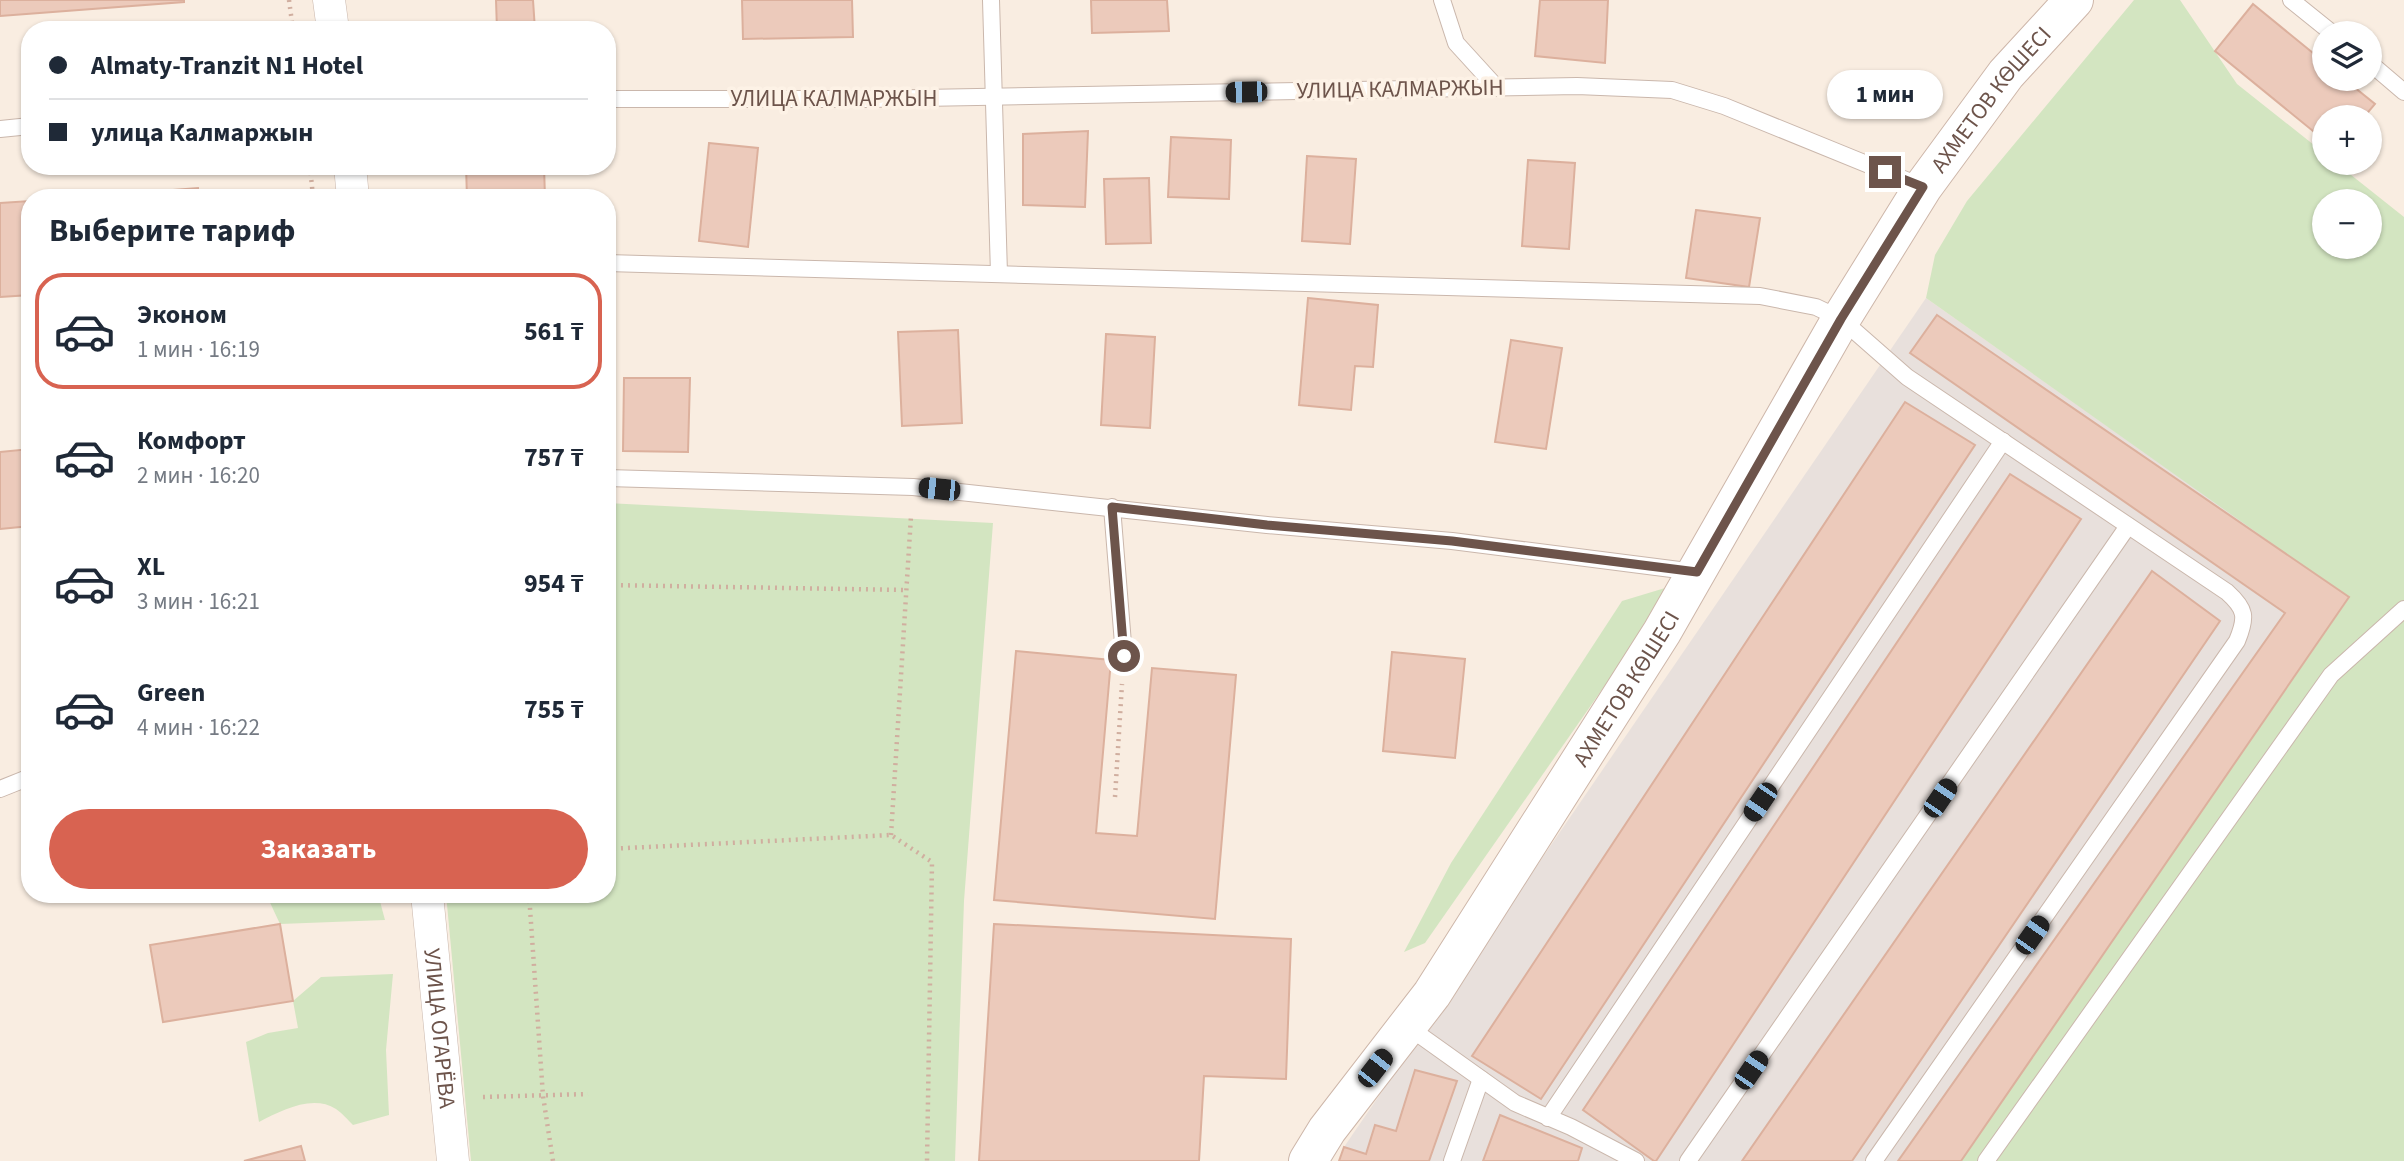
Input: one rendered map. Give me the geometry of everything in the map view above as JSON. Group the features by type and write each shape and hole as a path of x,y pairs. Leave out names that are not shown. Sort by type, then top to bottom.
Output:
{"main road":[{"name":"АХМЕТОВ КӨШЕСІ","path":"1308,1161 1327,1130 1432,994 1662,632 1841,319 1923,187 2006,74 2074,0"}],"street":[{"path":"330,0 332,21"},
{"name":"УЛИЦА ОГАРЁВА","path":"428,903 453,1161"}],"lane":[{"path":"991,0 999,274"},
{"path":"1442,0 1456,43 1497,88"},
{"path":"2291,0 2317,21"},
{"path":"2382,73 2404,92"},
{"name":"УЛИЦА КАЛМАРЖЫН","path":"616,99 867,99 1577,86 1672,90 1724,106 1923,187"},
{"path":"0,128 21,127"},
{"path":"616,263 1760,296 1816,307 1841,319 1907,377 2227,592 2239,603 2244,615 2243,627 2237,641 1874,1161"},
{"path":"1548,1118 2003,442"},
{"path":"616,478 913,487 1267,525 1452,541 1697,572"},
{"path":"1112,507 1124,656"},
{"path":"1688,1161 2128,526"},
{"path":"1986,1161 2331,674 2404,609"},
{"path":"0,789 21,781"},
{"path":"1406,1026 1515,1103 1636,1161"},
{"path":"1452,1161 1481,1079"}],"path":[{"path":"289,0 292,21"},
{"path":"891,835 913,487"},
{"path":"616,586 906,590"},
{"path":"1115,797 1124,656"},
{"path":"616,849 891,835 932,862 927,1161"},
{"path":"530,903 543,1096 553,1161"},
{"path":"447,1098 588,1094"}],"shaded area":[{"path":"1926,298 2349,597 1961,1161 1339,1161 1344,1147"}],"green space":[{"path":"2134,0 2180,0 2237,84 2312,143 2312,175 2351,175 2369,189 2312,189 2312,259 2382,259 2382,200 2404,217 2404,1161 1961,1161 2349,598 1926,298 1935,255 1967,201"},
{"path":"616,503 993,523 964,901 955,1161 471,1161 447,903 616,903"},
{"path":"1675,585 1425,943 1404,952 1451,863 1622,601"},
{"path":"270,903 380,903 385,920 280,924"},
{"path":"393,974 386,1050 389,1115 353,1125 336,1109 317,1103 287,1109 259,1122 246,1042 268,1033 298,1028 293,1001 321,977"}],"building":[{"path":"0,0 184,0 184,2 0,16"},
{"path":"496,0 533,0 534,21 497,21"},
{"path":"742,0 852,0 853,37 743,39"},
{"path":"1091,0 1167,0 1169,31 1092,33"},
{"path":"1540,0 1608,0 1605,63 1535,56"},
{"path":"2253,4 2312,52 2312,91 2359,91 2375,104 2312,105 2312,130 2215,51"},
{"path":"1088,131 1085,207 1023,205 1023,134"},
{"path":"1171,137 1231,140 1229,199 1168,197"},
{"path":"709,143 758,148 748,247 699,241"},
{"path":"1307,156 1356,159 1350,244 1302,241"},
{"path":"1528,160 1575,163 1569,249 1522,246"},
{"path":"466,175 544,175 545,189 467,189"},
{"path":"1149,178 1151,243 1106,244 1104,179"},
{"path":"21,202 21,296 0,297 0,203"},
{"path":"1696,210 1760,218 1749,287 1686,278"},
{"path":"1308,298 1378,305 1373,367 1355,366 1351,410 1299,405"},
{"path":"1937,315 2349,597 1961,1161 1898,1161 2285,613 1910,353"},
{"path":"958,330 962,423 902,426 898,332"},
{"path":"1106,334 1155,337 1150,428 1101,425"},
{"path":"1511,340 1562,348 1546,449 1495,442"},
{"path":"624,378 690,378 688,452 623,451"},
{"path":"1905,402 1975,445 1541,1099 1472,1056"},
{"path":"21,450 21,527 0,529 0,452"},
{"path":"2010,474 2081,519 1654,1161 1583,1110"},
{"path":"2152,571 2220,621 1852,1161 1742,1161"},
{"path":"1016,651 1111,660 1096,833 1137,836 1152,668 1236,675 1215,919 994,900"},
{"path":"1392,652 1465,659 1455,758 1383,751"},
{"path":"280,924 293,1001 163,1022 150,945"},
{"path":"994,924 1291,939 1286,1079 1204,1076 1199,1161 979,1161"},
{"path":"1415,1070 1457,1081 1429,1161 1339,1161 1344,1147 1366,1154 1375,1125 1396,1131"},
{"path":"1500,1115 1582,1148 1578,1161 1483,1161"},
{"path":"301,1146 305,1161 244,1161"}],"route":[{"path":"1124,656 1112,507 1267,525 1452,541 1697,572 1841,319 1923,187 1885,172"}]}
